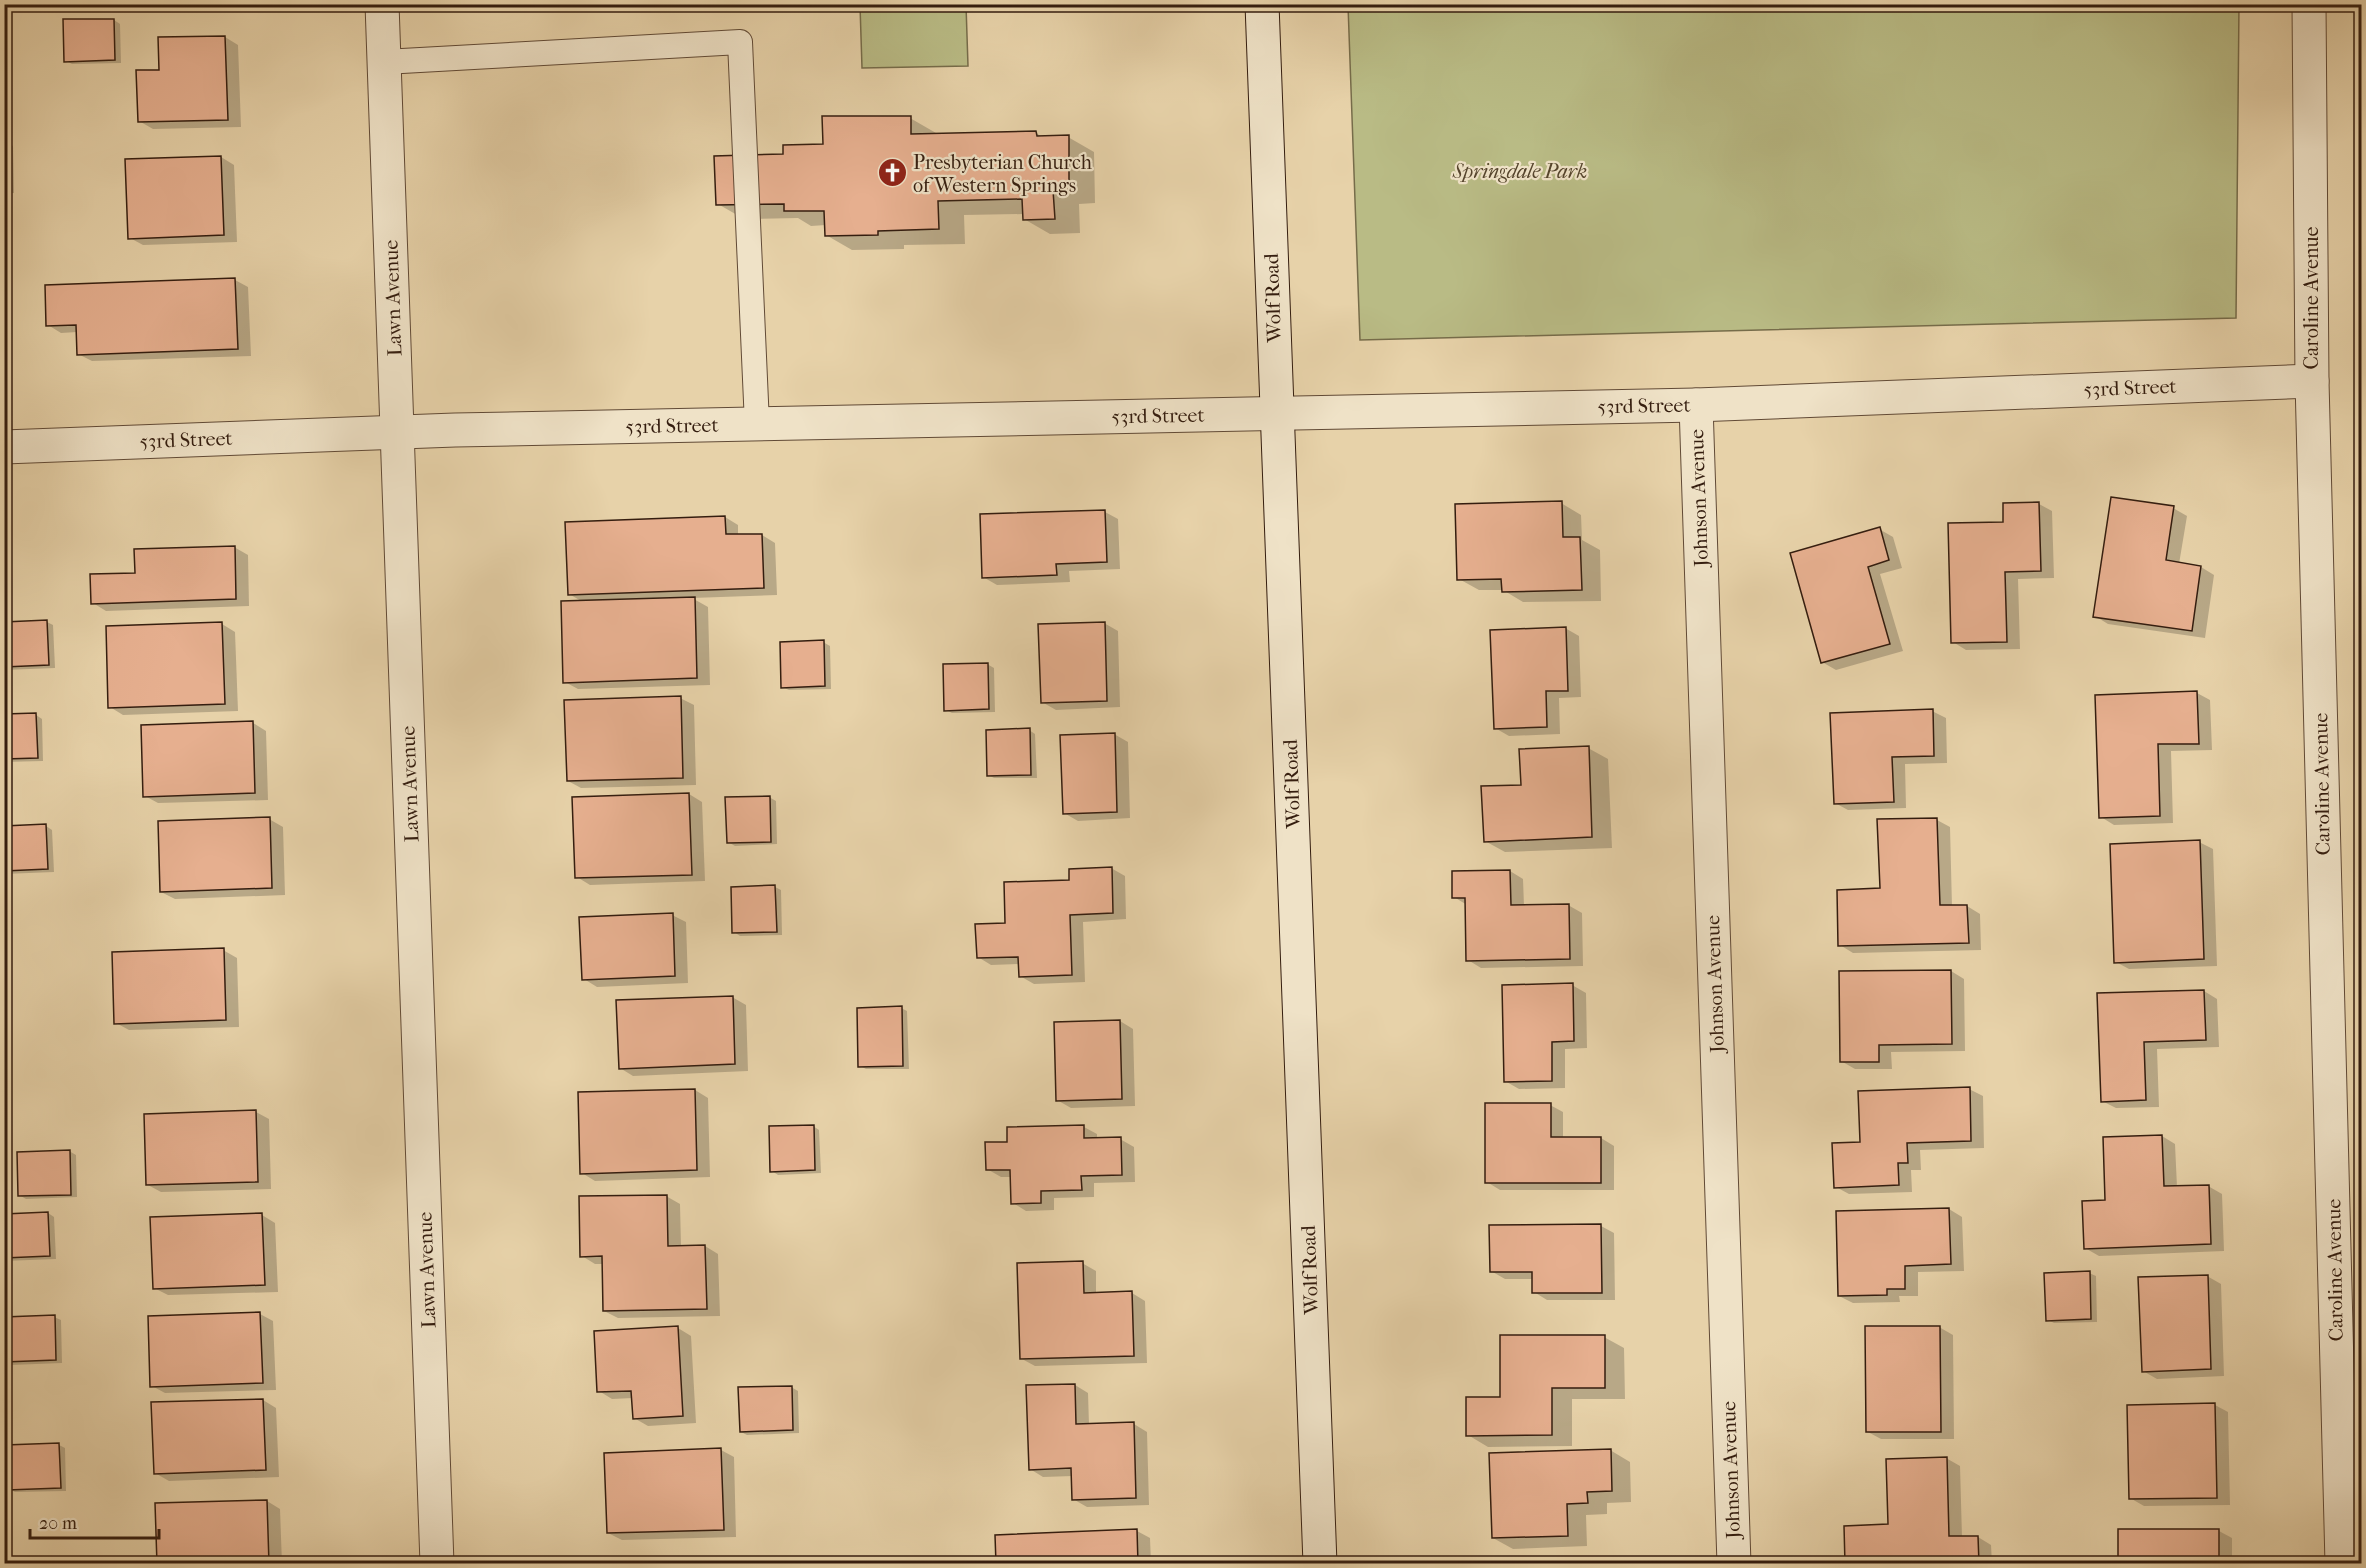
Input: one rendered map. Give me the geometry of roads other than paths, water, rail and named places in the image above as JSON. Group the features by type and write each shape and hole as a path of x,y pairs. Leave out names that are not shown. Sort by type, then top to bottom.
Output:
{"street":[{"name":"Lawn Avenue","path":"382,4 437,1563"},
{"name":"Wolf Road","path":"1262,4 1320,1563"},
{"name":"Caroline Avenue","path":"2309,4 2312,381 2342,1563"},
{"name":"53rd Street","path":"4,447 398,431 1696,405 2312,381"},
{"name":"Johnson Avenue","path":"1696,405 1734,1563"}],"lane":[{"path":"384,62 740,42 757,424"}],"place":[{"name":"Presbyterian Church of Western Springs","path":"892,173"}],"park label":[{"name":"Springdale Park","path":"1520,171"}]}
